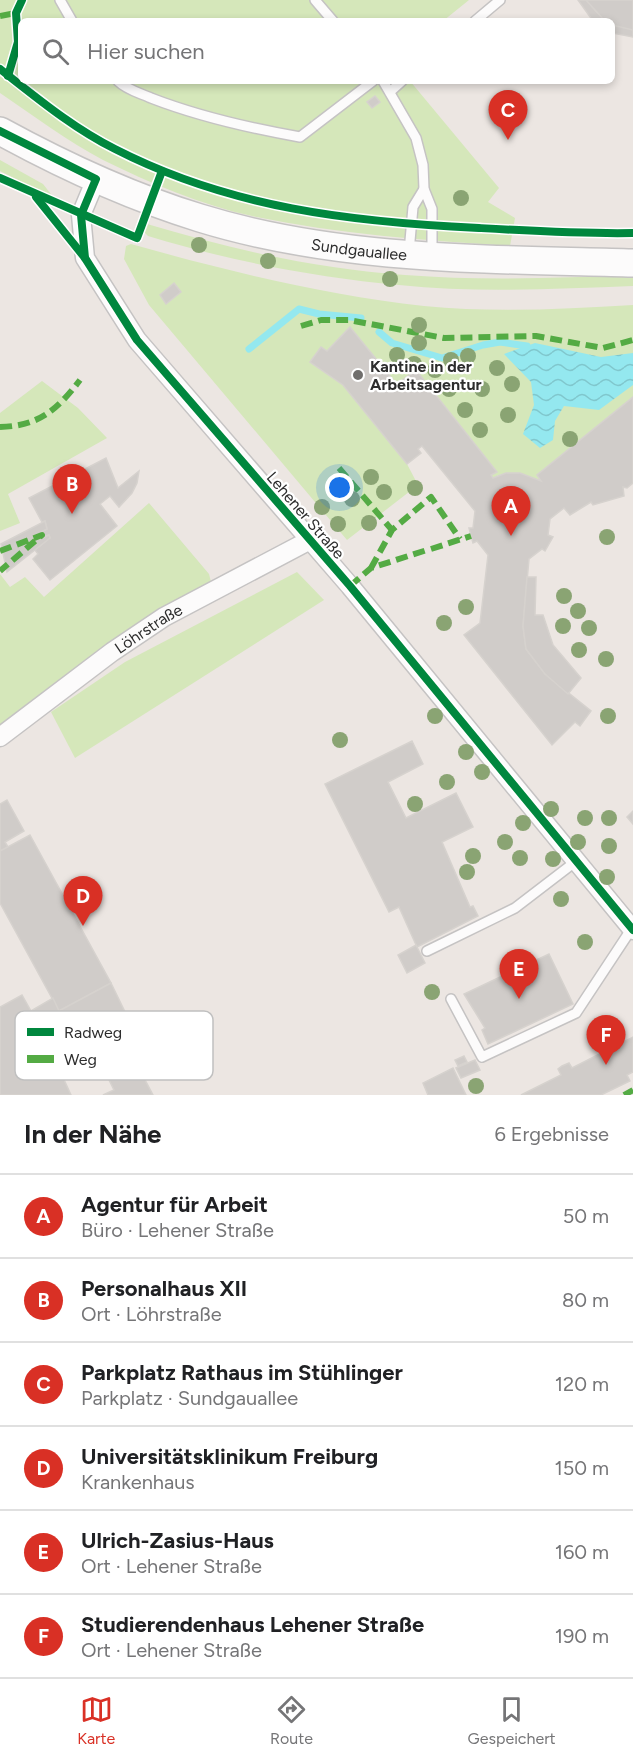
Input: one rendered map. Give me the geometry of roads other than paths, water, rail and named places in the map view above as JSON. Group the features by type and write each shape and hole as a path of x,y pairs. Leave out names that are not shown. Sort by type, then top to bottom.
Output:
{"street":[{"path":"0,131 96,179"},
{"name":"Sundgauallee","path":"96,179 201,219 289,239 420,255 633,263"},
{"name":"Lehener Straße","path":"96,179 81,215 85,258 136,340 310,540 632,929"},
{"name":"Löhrstraße","path":"0,737 112,652 164,617 310,540"}],"lane":[{"path":"60,0 70,18"},
{"path":"315,0 330,18"},
{"path":"479,18 500,0"},
{"path":"121,84 156,99 229,124 300,136 369,84"},
{"path":"385,84 416,138 423,165 424,189 432,209 420,255"},
{"path":"391,91 399,84"},
{"path":"420,255 413,207 424,189"},
{"path":"427,951 515,908 575,862"},
{"path":"451,999 482,1057 576,1013 632,929"}],"water":[{"path":"535,343 601,357 633,353 633,385 599,410 564,406 555,421 553,440 540,448 523,434 534,405 531,382 504,354"}],"waterway":[{"path":"249,349 299,309 319,314 361,318"},
{"path":"379,332 392,343 442,358 500,342 527,346"}],"place":[{"name":"Parkplatz Rathaus im Stühlinger","path":"508,140"},
{"name":"Kantine in der Arbeitsagentur","path":"358,375"},
{"name":"Personalhaus XII","path":"72,514"},
{"name":"Agentur für Arbeit","path":"511,536"},
{"name":"Universitätsklinikum Freiburg","path":"83,926"},
{"name":"Ulrich-Zasius-Haus","path":"519,999"},
{"name":"Studierendenhaus Lehener Straße","path":"606,1065"}]}
